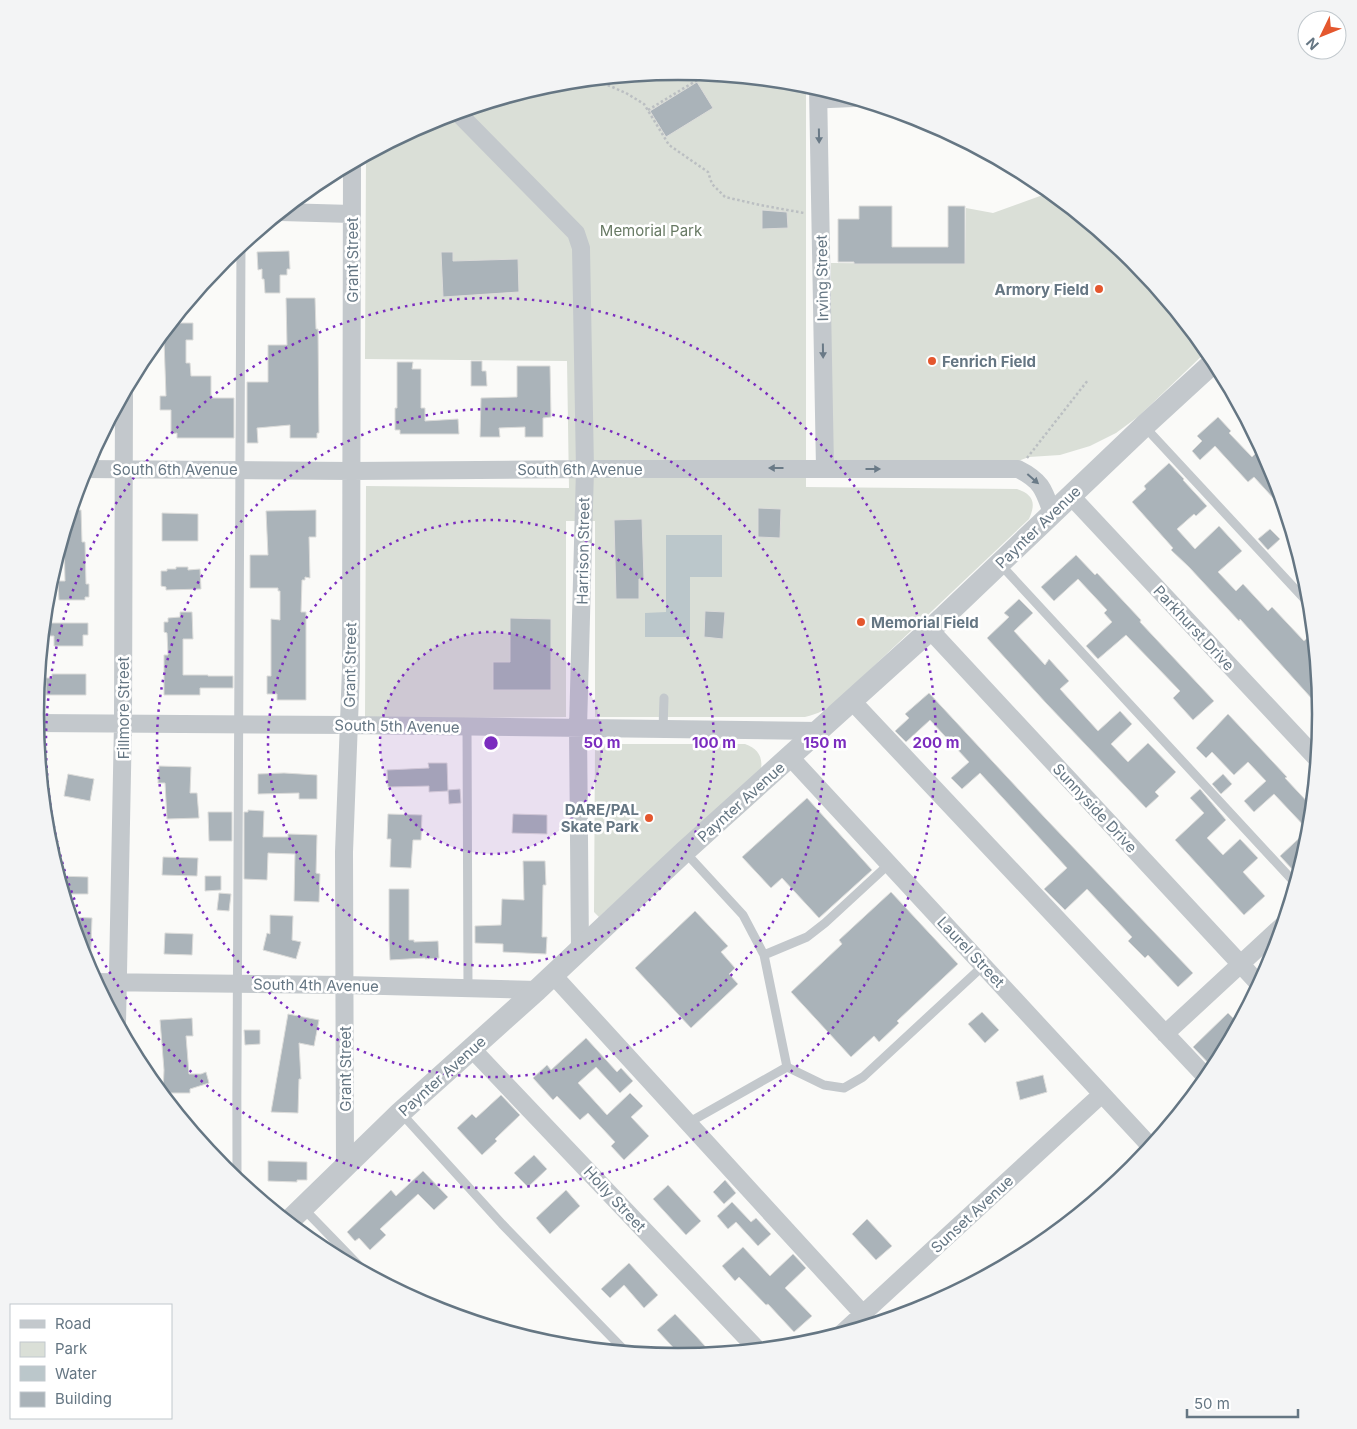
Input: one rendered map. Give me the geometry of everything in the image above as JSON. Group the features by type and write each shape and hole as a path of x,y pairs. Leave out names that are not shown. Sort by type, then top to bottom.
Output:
{"street":[{"name":"Irving Street","path":"818,96 824,468"},
{"name":"Harrison Street","path":"463,117 576,234 581,248 585,469 578,728 580,949"},
{"name":"Grant Street","path":"345,1166 344,852 351,669 352,171"},
{"path":"290,212 352,214"},
{"name":"Paynter Avenue","path":"295,1215 400,1113 930,630 1070,495 1209,367"},
{"name":"Fillmore Street","path":"117,1010 123,723 124,407"},
{"name":"South 6th Avenue","path":"93,469 352,471 824,468 1018,470"},
{"path":"1018,470 1030,476 1044,490 1052,513"},
{"name":"Parkhurst Drive","path":"1070,495 1312,754"},
{"name":"Sunnyside Drive","path":"930,630 1255,980"},
{"path":"852,701 1202,1073"},
{"name":"South 5th Avenue","path":"44,723 818,731"},
{"name":"Laurel Street","path":"790,757 1147,1142"},
{"path":"1165,1034 1275,932"},
{"name":"South 4th Avenue","path":"103,982 468,988 545,982"},
{"path":"545,982 688,1123 863,1314"},
{"name":"Holly Street","path":"472,1049 753,1345"},
{"name":"Sunset Avenue","path":"850,1326 1102,1094"}],"lane":[{"path":"237,1170 236,984 241,255"},
{"path":"1144,426 1302,596"},
{"path":"1000,564 1292,880"},
{"path":"663,730 664,698"},
{"path":"467,727 468,988"},
{"path":"685,852 743,915 764,955 787,1067"},
{"path":"764,955 807,937 825,923 889,864"},
{"path":"787,1067 824,1085 844,1088 863,1077 984,966"},
{"path":"688,1123 787,1067"},
{"path":"400,1113 502,1224 621,1346"},
{"path":"295,1215 334,1247"}],"path":[{"path":"648,110 696,80"},
{"path":"606,84 644,104 669,145 708,172 712,184 725,197 802,213 820,210"},
{"path":"1018,470 1088,380"}],"green space":[{"name":"Memorial Park","path":"637,81 720,81 802,92 806,93 806,487 1017,489 1027,494 1033,504 1029,519 838,700 823,711 805,717 595,717 595,521 566,521 566,717 365,719 366,486 569,488 567,361 365,359 366,162 398,145 474,113 514,101 596,85"},
{"path":"1042,195 1097,237 1127,266 1156,296 1202,356 1139,416 1116,433 1090,446 1060,455 1029,457 1015,462 831,461 831,263 965,264 966,208 993,213"},
{"path":"595,744 745,744 758,753 761,760 761,769 599,917 594,912"}],"water":[{"path":"666,535 722,535 722,577 690,577 690,637 645,637 645,613 666,612"}],"building":[{"path":"697,82 713,108 666,137 650,111"},
{"path":"859,206 892,206 892,247 948,247 948,206 965,206 965,264 854,264 854,262 838,262 838,219 859,219"},
{"path":"762,210 787,212 788,228 762,229"},
{"path":"289,251 290,269 287,269 287,275 280,275 280,293 265,293 262,269 258,270 257,252"},
{"path":"441,252 453,252 453,261 518,259 519,292 443,297"},
{"path":"286,298 315,298 316,329 318,329 319,433 317,433 317,438 290,438 290,425 257,428 258,443 247,443 247,382 268,382 268,345 287,345"},
{"path":"179,323 193,323 193,340 186,340 186,363 190,363 191,376 211,376 211,398 234,398 234,438 177,438 177,433 171,434 171,410 160,410 160,396 166,396 164,343"},
{"path":"471,361 482,361 482,371 486,371 487,386 471,386"},
{"path":"397,362 413,362 412,369 421,369 421,408 425,408 425,421 458,419 459,434 400,434 400,430 395,430"},
{"path":"517,366 550,366 551,417 543,418 543,437 525,437 525,427 499,428 500,437 480,437 481,398 517,397"},
{"path":"1218,417 1231,431 1229,433 1252,457 1256,453 1277,502 1254,477 1248,482 1215,446 1200,460 1192,451 1202,441 1197,436"},
{"path":"1169,463 1207,506 1196,516 1194,514 1177,529 1195,549 1219,526 1242,551 1218,572 1236,591 1243,584 1268,611 1272,607 1304,641 1308,637 1313,700 1240,619 1239,621 1171,550 1173,548 1132,502 1146,489 1144,486"},
{"path":"758,508 781,509 780,538 758,537"},
{"path":"77,510 81,510 82,542 85,542 86,584 89,584 89,597 85,597 85,600 59,600 58,581 65,581 65,550"},
{"path":"316,510 316,537 309,537 310,578 305,577 305,580 302,580 301,612 306,612 306,700 277,700 277,694 267,694 267,676 271,676 271,619 280,620 280,591 278,591 278,588 250,588 250,555 268,555 266,511"},
{"path":"162,513 198,514 198,541 162,541"},
{"path":"642,519 644,579 639,579 639,599 616,599 614,520"},
{"path":"1270,529 1280,539 1268,550 1258,539"},
{"path":"1076,555 1095,575 1097,573 1214,701 1193,720 1173,698 1180,691 1126,635 1098,659 1086,646 1112,622 1104,613 1107,610 1078,579 1054,601 1041,587"},
{"path":"176,567 188,567 188,570 200,569 201,589 166,590 166,587 161,586 161,571 176,569"},
{"path":"1019,599 1033,613 1014,631 1045,665 1049,659 1069,681 1060,689 1098,731 1120,711 1132,724 1111,744 1128,762 1148,743 1176,772 1155,792 1159,796 1146,808 987,638 1009,617 1004,613"},
{"path":"705,611 725,612 723,639 704,637"},
{"path":"180,612 192,612 193,639 183,639 183,675 233,676 233,688 200,688 200,695 164,695 164,655 168,655 167,633 164,632 164,622 168,622 168,618 180,617"},
{"path":"510,618 551,619 551,690 493,690 493,662 510,662"},
{"path":"51,623 88,623 88,635 83,635 83,646 54,646 54,636 49,636"},
{"path":"52,674 86,674 86,695 46,695 46,678 52,678"},
{"path":"929,693 1193,973 1178,987 1148,955 1145,958 1128,941 1132,937 1087,889 1065,910 1044,889 1067,868 980,773 962,789 951,778 969,762 930,720 906,742 895,731 909,718 905,714"},
{"path":"1228,714 1287,777 1285,778 1307,802 1303,825 1274,794 1254,812 1244,801 1266,781 1248,762 1234,775 1212,752 1206,758 1196,748"},
{"path":"428,763 447,763 448,791 429,792 429,786 388,787 387,770 429,768"},
{"path":"159,766 191,767 190,793 197,793 199,818 167,819 165,783 158,783"},
{"path":"68,774 94,779 90,801 64,796"},
{"path":"258,774 317,775 317,799 299,799 299,793 258,794"},
{"path":"1223,774 1232,784 1221,794 1212,784"},
{"path":"460,789 461,803 449,804 448,790"},
{"path":"1200,789 1226,820 1207,838 1223,855 1240,839 1258,858 1243,872 1265,896 1244,915 1175,840 1204,813 1190,798"},
{"path":"807,798 872,870 819,918 782,878 771,888 742,857"},
{"path":"248,810 264,811 263,837 288,837 288,834 317,835 316,873 320,874 319,902 294,901 295,854 268,853 267,880 244,879 244,812 248,812"},
{"path":"208,812 232,812 232,841 209,841"},
{"path":"388,814 422,815 421,840 413,840 411,868 390,867 391,839 387,839"},
{"path":"513,814 547,815 547,834 512,833"},
{"path":"1301,836 1294,869 1293,870 1280,856"},
{"path":"163,857 198,858 197,876 162,875"},
{"path":"523,861 545,861 546,885 543,885 542,937 547,937 546,954 503,952 503,944 475,943 475,926 501,925 502,899 524,900"},
{"path":"64,876 88,877 88,894 70,894"},
{"path":"205,876 221,876 221,890 205,891"},
{"path":"389,889 409,889 409,940 414,940 414,942 438,941 439,958 390,960"},
{"path":"891,892 958,964 897,1021 899,1023 879,1042 874,1036 851,1057 791,992 842,944 839,940"},
{"path":"219,893 231,894 229,911 217,910"},
{"path":"695,911 728,946 721,952 735,968 729,974 738,984 691,1028 635,968"},
{"path":"270,915 293,916 292,940 301,942 296,959 263,950 267,933 270,934"},
{"path":"76,917 92,918 91,954"},
{"path":"165,933 193,934 192,955 164,954"},
{"path":"982,1012 999,1030 985,1043 968,1024"},
{"path":"1228,1013 1235,1020 1208,1063 1193,1047"},
{"path":"288,1014 319,1020 314,1046 299,1043 301,1079 299,1079 298,1113 271,1112"},
{"path":"192,1018 193,1036 186,1036 189,1074 206,1072 209,1083 190,1089 190,1093 169,1093 163,1085 160,1020"},
{"path":"244,1030 260,1030 260,1044 245,1045"},
{"path":"586,1038 617,1072 621,1068 633,1081 620,1093 596,1067 578,1083 607,1115 630,1093 643,1106 631,1117 649,1136 624,1160 611,1146 615,1142 588,1113 580,1120 557,1096 553,1100 533,1078 547,1065 551,1070"},
{"path":"1043,1075 1047,1092 1020,1100 1016,1082"},
{"path":"501,1095 520,1115 495,1139 497,1141 482,1155 457,1128 472,1114 476,1118"},
{"path":"534,1155 547,1169 528,1187 514,1173"},
{"path":"268,1161 307,1162 307,1180 297,1180 297,1182 268,1181"},
{"path":"423,1171 448,1197 434,1210 418,1194 380,1229 386,1235 370,1250 359,1238 355,1241 347,1232 391,1190 396,1196"},
{"path":"725,1180 736,1193 724,1204 713,1192"},
{"path":"668,1185 701,1221 686,1235 653,1199"},
{"path":"566,1190 580,1206 550,1234 536,1218"},
{"path":"732,1202 751,1222 756,1218 771,1234 758,1246 736,1222 728,1229 717,1216"},
{"path":"867,1219 892,1246 876,1260 852,1234"},
{"path":"743,1247 770,1276 793,1254 806,1268 785,1288 812,1316 794,1332 739,1277 735,1281 722,1266"},
{"path":"629,1263 658,1295 644,1308 624,1285 610,1298 601,1289"},
{"path":"675,1314 707,1348 675,1349 657,1330"}],"place":[{"name":"Armory Field","path":"1099,289"},
{"name":"Fenrich Field","path":"932,361"},
{"name":"Memorial Field","path":"861,622"},
{"name":"DARE/PAL Skate Park","path":"649,818"}]}
